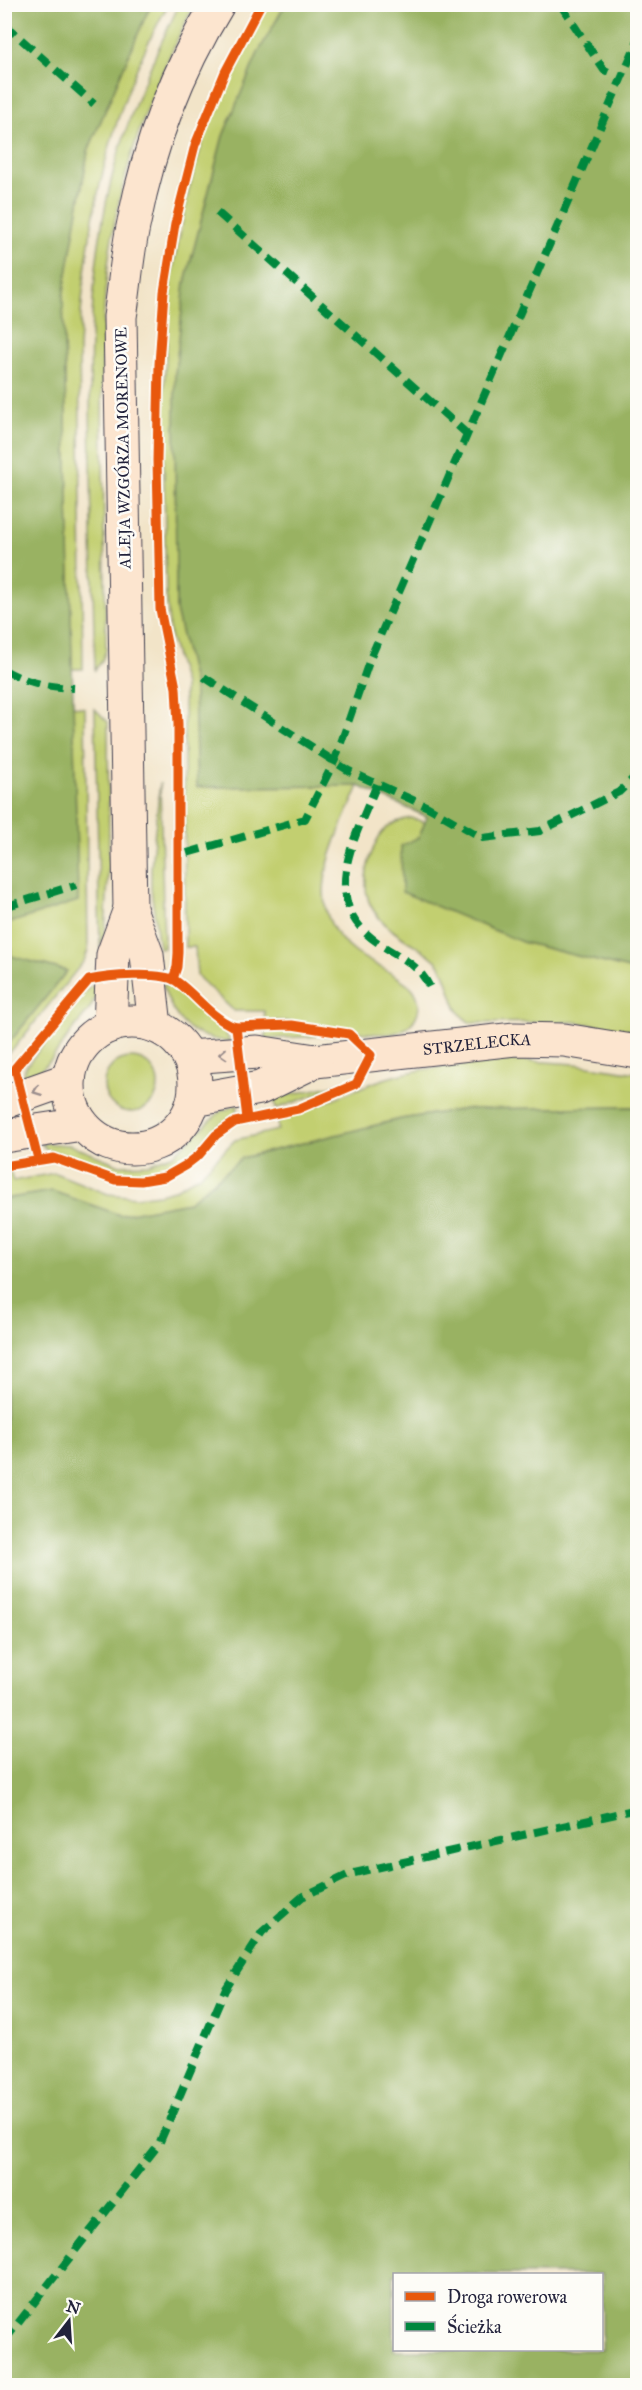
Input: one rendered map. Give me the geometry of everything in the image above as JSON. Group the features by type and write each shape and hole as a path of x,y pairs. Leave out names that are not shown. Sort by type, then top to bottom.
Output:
{"main road":[{"name":"ALEJA WZGÓRZA MORENOWE","path":"155,1026 147,955 130,909 120,317 133,224 145,175 176,86 194,46 218,4"},
{"name":"ALEJA WZGÓRZA MORENOWE","path":"110,1026 112,955 130,909"},
{"path":"132,1022 155,1026 180,1044 189,1057 195,1078 194,1100 184,1121 167,1137 146,1147 122,1147 100,1139 82,1124 72,1102 69,1079 76,1056 90,1038 110,1026 132,1022"},
{"name":"STRZELECKA","path":"189,1057 257,1052 315,1061 516,1039 564,1040 638,1052"},
{"name":"STRZELECKA","path":"194,1100 261,1088 315,1061"},
{"path":"4,1102 69,1079"},
{"path":"4,1137 82,1124"}],"green space":[{"path":"5,4 152,5 88,151 63,297 78,901 9,923 11,956 67,971 5,1048"},
{"path":"152,5 168,5 147,45 115,128 103,171 87,259 79,348 83,669 72,669 63,297 88,151"},
{"path":"179,5 194,5 146,111 125,178 110,247 102,353 106,650 95,670 90,357 98,249 112,177 125,133 150,68"},
{"path":"267,5 285,5 258,53 223,136 185,283 175,375 176,610 194,686 197,787 359,786 332,850 326,872 324,894 327,915 337,934 355,952 408,984 417,997 419,1005 415,1019 404,1030 388,1034 357,1032 296,1022 265,1021 264,1011 234,1011 197,976 195,947 185,947 184,685 170,635 166,593 163,404 171,279 189,189 206,130 243,47"},
{"path":"285,5 637,5 637,971 522,942 402,892 401,846 419,837 427,817 359,786 197,787 194,686 176,610 175,375 185,283 223,136 258,53"},
{"path":"73,706 85,708 88,950 84,961 15,1047 5,1056 5,1048 67,971 10,956 9,923 78,901"},
{"path":"95,709 108,722 109,860 105,933 100,949"},
{"path":"160,783 164,948 159,948 151,889"},
{"path":"411,818 425,822 419,837 522,942 637,971 637,1031 574,1022 471,1023 464,1018 455,1004 447,979 439,964 428,953 393,931 374,911 369,901 366,877 380,835 398,821"},
{"path":"99,983 88,1012 54,1056 44,1067 23,1081 25,1067 88,988"},
{"path":"162,983 177,988 225,1031 230,1042 204,1036 185,1025 172,1008"},
{"path":"266,1029 293,1029 336,1035 266,1039"},
{"path":"126,1058 136,1058 146,1062 154,1070 158,1085 154,1100 146,1108 136,1112 126,1112 116,1108 108,1100 104,1090 104,1080 108,1070 116,1062"},
{"path":"530,1061 575,1064 637,1073 637,1108 465,1109 401,1119 242,1158 189,1202 120,1215 52,1191 5,1199 5,1172 10,1171 13,1181 55,1173 108,1194 136,1197 159,1194 174,1190 200,1175 235,1140 278,1130 278,1118 381,1080 417,1071 474,1063"},
{"path":"350,1082 276,1109 274,1098"},
{"path":"238,1105 233,1117 214,1129 193,1153 179,1164 165,1171 150,1174 136,1176 107,1171 72,1157 52,1152 41,1143 70,1145 120,1165 148,1164 174,1154 221,1111"},
{"path":"638,1108 637,2385 5,2385 5,1199 52,1191 120,1215 189,1202 242,1158 401,1119 465,1109"}],"marked path":[{"path":"560,4 604,70 614,74"},
{"path":"4,24 94,104"},
{"path":"187,853 305,819 335,760 370,659 638,40"},
{"path":"217,212 467,434"},
{"path":"4,670 38,684 74,688"},
{"path":"204,677 349,771 428,807 483,838 540,831 619,792 638,774"},
{"path":"377,784 352,845 347,866 345,887 348,907 359,925 377,942 403,958 422,975 433,994"},
{"path":"4,907 76,885"},
{"path":"4,2341 159,2144 225,1990 262,1932 302,1897 350,1874 638,1809"}],"cycle path":[{"path":"173,979 178,953 178,724 176,688 160,609 157,460 159,364 164,292 175,224 195,145 225,72 261,4"},
{"path":"4,1166 54,1158 115,1180 141,1181 165,1177 199,1155 216,1135 235,1122 298,1109 356,1084 371,1055 349,1034 292,1025 236,1027 230,1025 215,1016 183,986 169,978 134,975 89,980 15,1068 38,1159"},
{"path":"236,1027 247,1119"}]}
